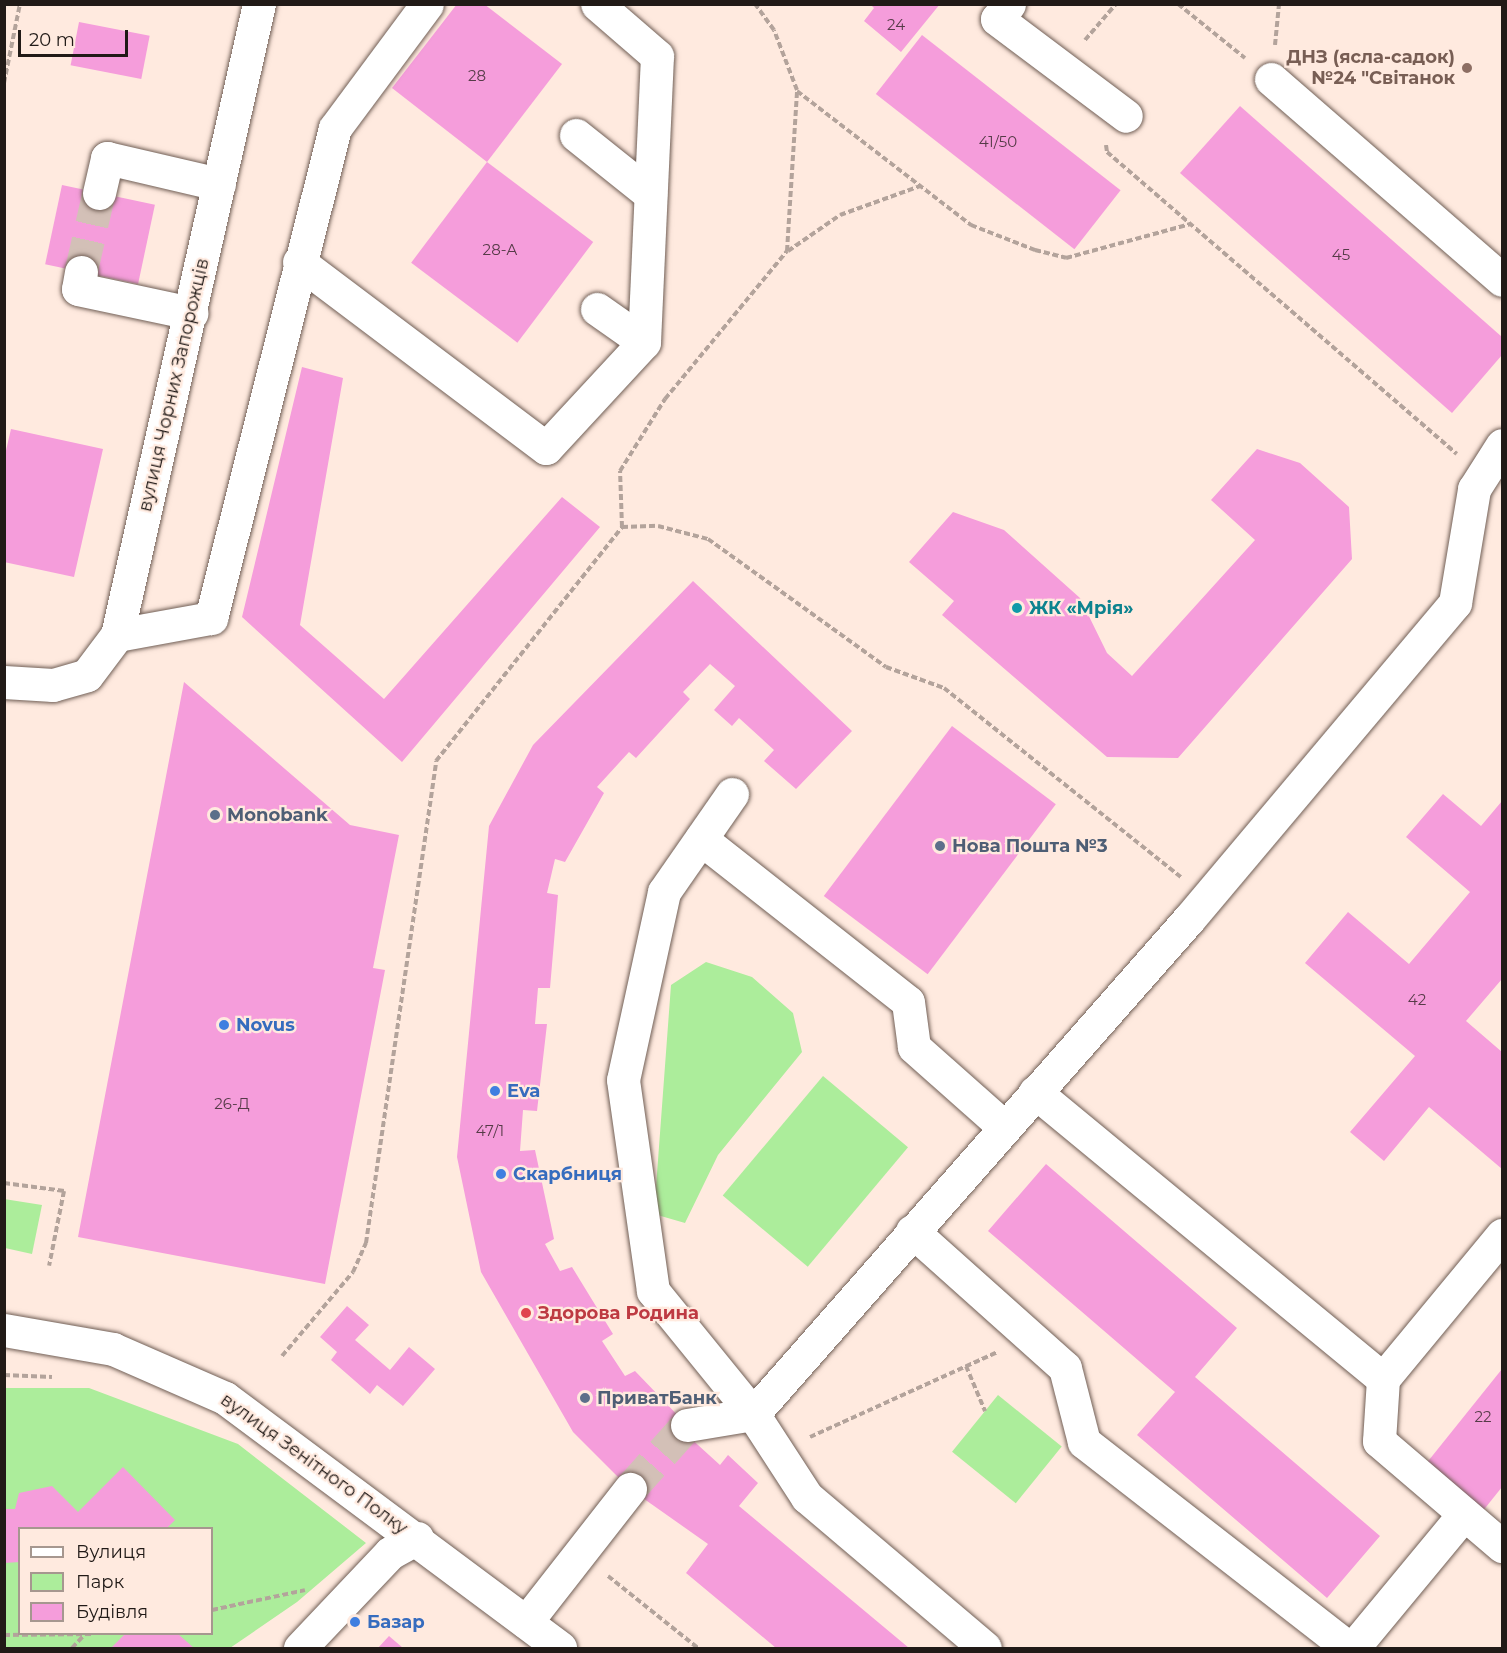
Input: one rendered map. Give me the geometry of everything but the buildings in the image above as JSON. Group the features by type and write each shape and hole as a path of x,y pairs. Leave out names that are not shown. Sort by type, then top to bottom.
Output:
{"street":[{"name":"вулиця Чорних Запорожців","path":"4,682 53,686 87,675 117,635 259,4"},
{"path":"117,635 211,618 299,262 335,128 427,4"},
{"path":"299,262 546,448 644,342 657,56 597,4"},
{"path":"1009,4 997,19 1126,116"},
{"path":"1271,79 1503,280"},
{"path":"576,135 651,194"},
{"path":"99,193 107,158 219,184"},
{"path":"81,272 78,289 191,313"},
{"path":"597,309 644,342"},
{"path":"687,1425 753,1414 1207,898 1455,603 1474,489 1503,445"},
{"path":"732,794 664,892 623,1080 653,1291 753,1414 807,1497 985,1648"},
{"path":"701,838 908,1002 914,1047 1004,1127"},
{"path":"1035,1092 1383,1379"},
{"path":"912,1231 1065,1368 1084,1442 1351,1648 1464,1514"},
{"path":"1503,1235 1383,1379 1378,1441 1503,1546"},
{"name":"вулиця Зенітного Полку","path":"4,1330 113,1349 191,1380 225,1398 417,1538 560,1648"},
{"path":"526,1622 582,1554 630,1489"},
{"path":"300,1648 390,1553 417,1538"}],"path":[{"path":"4,83 20,4"},
{"path":"755,4 774,30 797,90 787,251"},
{"path":"1060,67 1116,4"},
{"path":"1178,4 1271,79"},
{"path":"797,90 971,225 1066,258 1190,224"},
{"path":"4,98 4,157"},
{"path":"1107,152 1482,476"},
{"path":"282,1356 353,1272 366,1243 436,761 622,527 620,471 665,399 787,251 840,215 920,186"},
{"path":"622,527 658,526 708,540 886,667 944,688 1207,898"},
{"path":"4,1183 64,1191 49,1266"},
{"path":"778,1452 1030,1337"},
{"path":"966,1366 985,1411"},
{"path":"4,1375 61,1377"},
{"path":"582,1554 698,1648"},
{"path":"213,1610 313,1588"},
{"path":"4,1635 83,1635"},
{"path":"72,1648 83,1635"}],"green space":[{"path":"706,962 752,977 793,1013 802,1052 718,1155 685,1223 654,1214 671,985"},
{"path":"823,1076 908,1147 808,1267 723,1196"},
{"path":"4,1199 42,1205 32,1254 5,1248"},
{"path":"4,1388 89,1388 238,1444 366,1543 297,1602 230,1648 5,1648"},
{"path":"998,1395 1062,1447 1016,1503 952,1452"}],"tunnel":[{"path":"81,272 99,193"},
{"path":"630,1489 687,1425"}],"place":[{"name":"ДНЗ (ясла-садок) №24 \"Світанок","path":"1467,68"},
{"name":"ЖК «Мрія»","path":"1017,608"},
{"name":"Monobank","path":"215,815"},
{"name":"Нова Пошта №3","path":"940,846"},
{"name":"Novus","path":"224,1025"},
{"name":"Eva","path":"495,1091"},
{"name":"Скарбниця","path":"501,1174"},
{"name":"Здорова Родина","path":"526,1313"},
{"name":"ПриватБанк","path":"585,1398"},
{"name":"Базар","path":"355,1622"}]}
